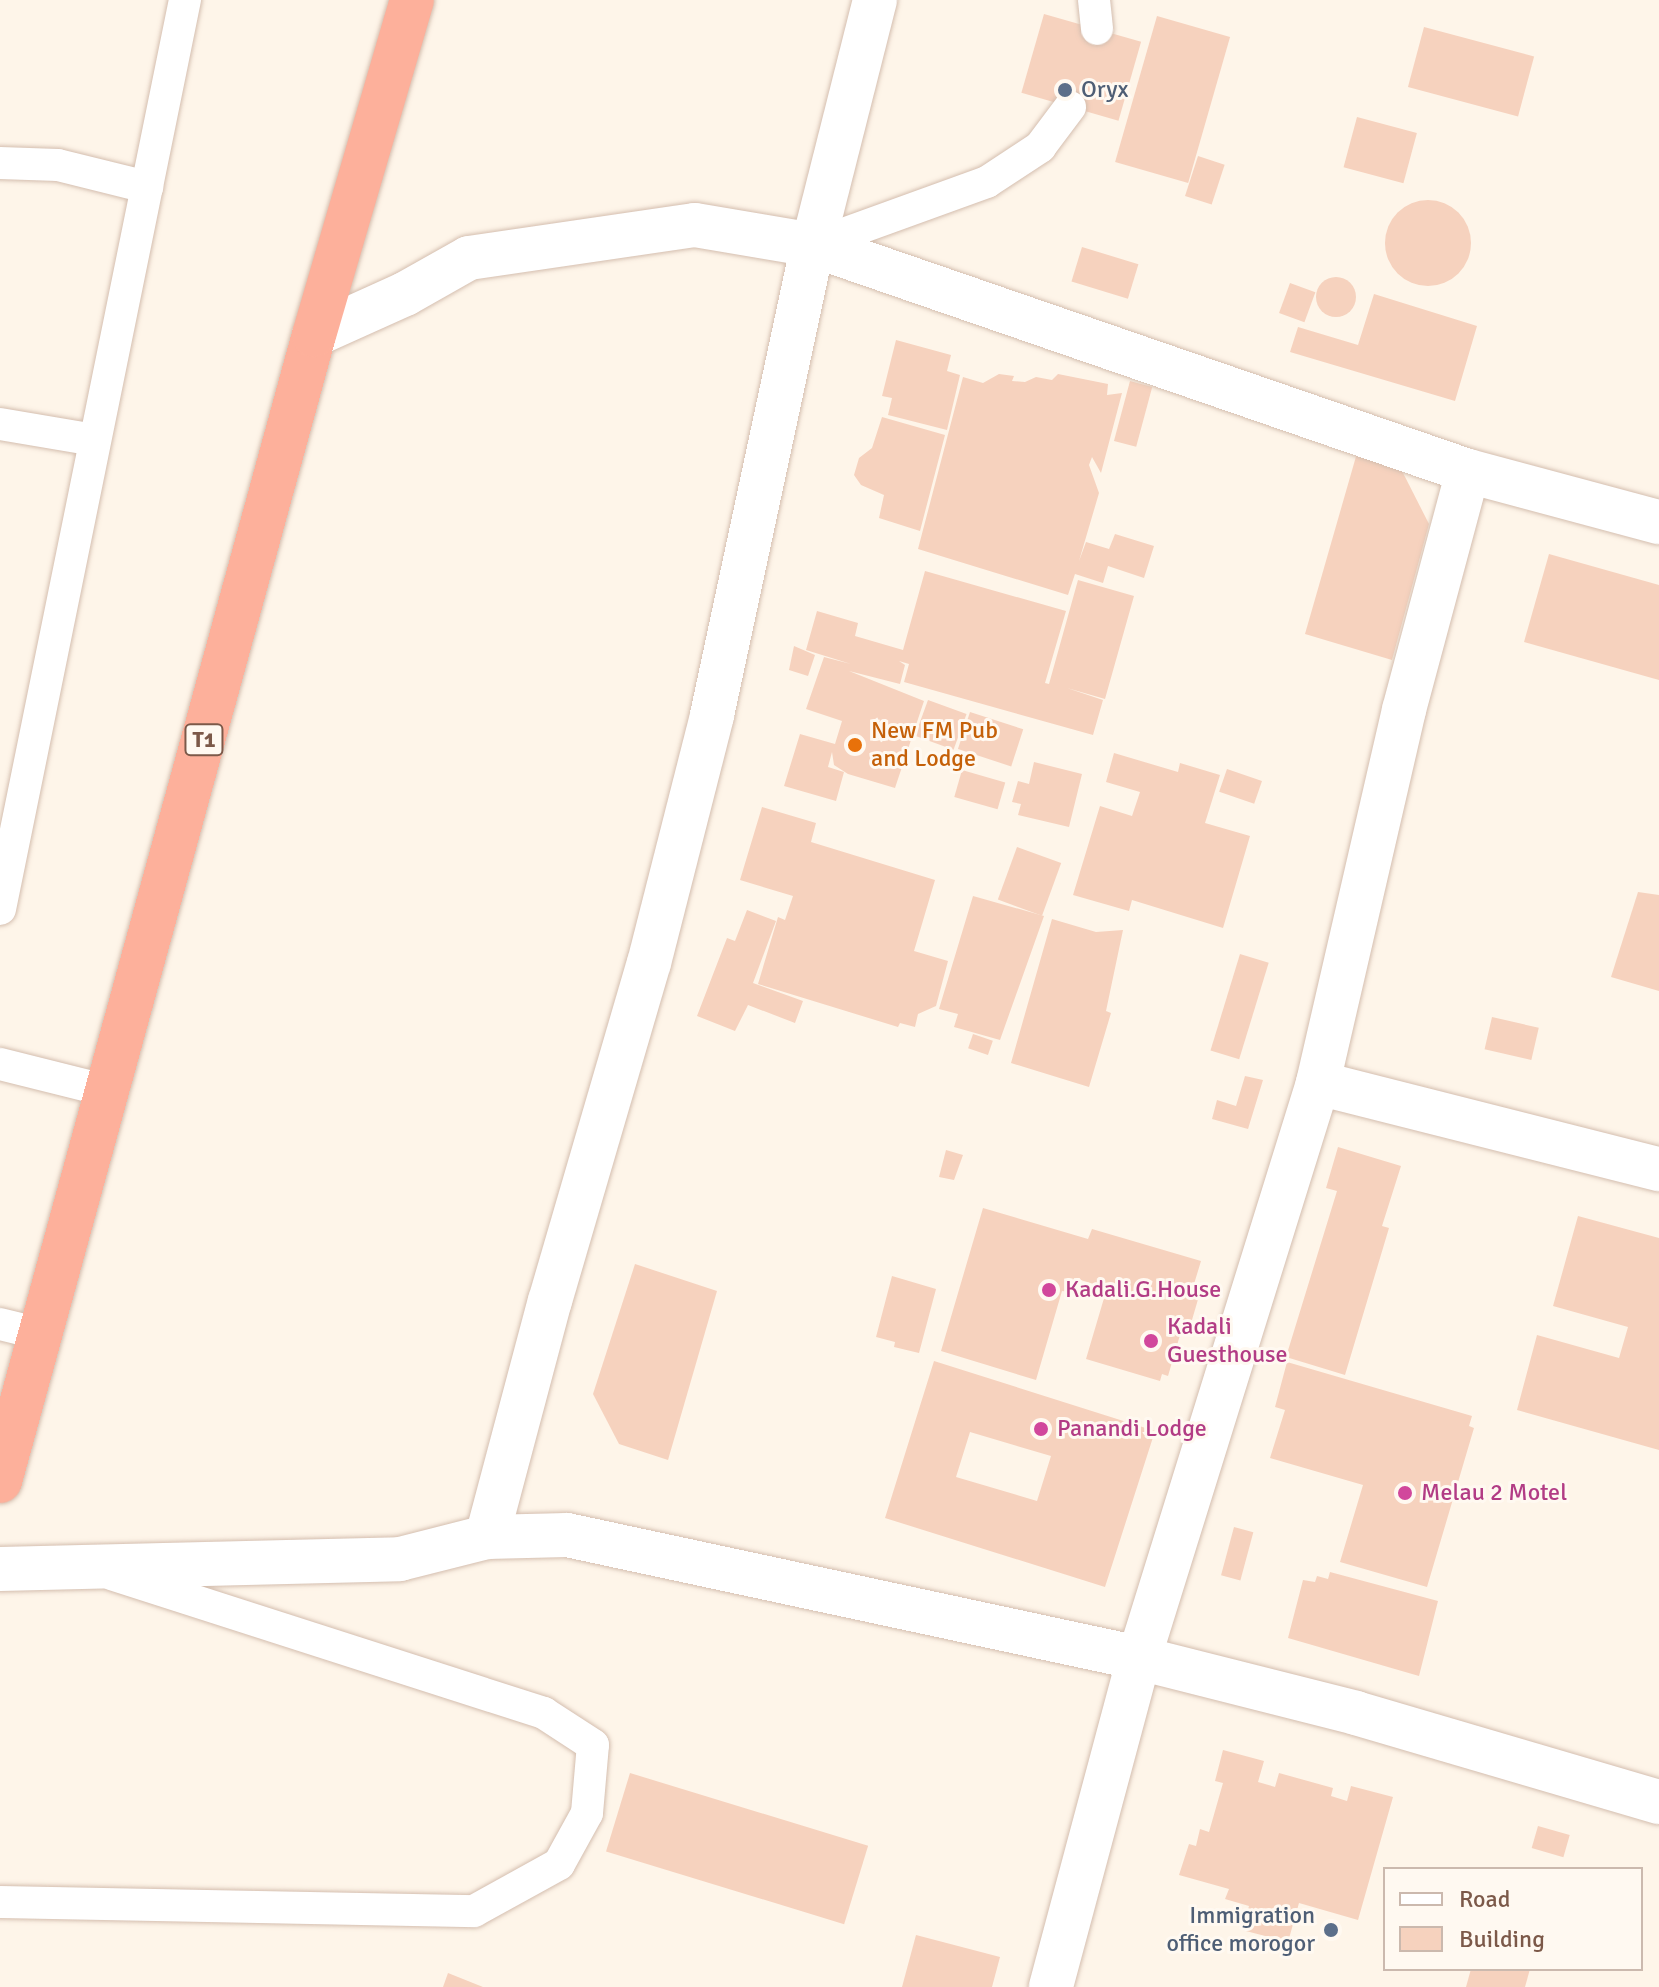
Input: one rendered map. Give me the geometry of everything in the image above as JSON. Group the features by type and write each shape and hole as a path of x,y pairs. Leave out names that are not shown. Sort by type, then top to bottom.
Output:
{"highway":[{"name":"T1","path":"0,1481 21,1329 108,1091 314,335 412,0"}],"street":[{"path":"487,1537 550,1301 649,963 708,731 813,245 875,0"},
{"path":"314,335 405,294 469,258 695,225 813,245 1468,471 1659,522"},
{"path":"1051,1987 1139,1658 1318,1083 1404,710 1468,471"},
{"path":"1318,1083 1659,1169"},
{"path":"0,1569 400,1559 487,1537 567,1535 1139,1658 1356,1713 1659,1802"}],"lane":[{"path":"0,909 185,0"},
{"path":"813,245 987,182 1040,147 1070,107"},
{"path":"0,163 58,165 147,187"},
{"path":"0,424 95,440"},
{"path":"0,1064 108,1091"},
{"path":"0,1902 474,1911 559,1864 587,1813 593,1745 544,1713 94,1569"}],"building":[{"path":"1044,14 1141,42 1118,121 1021,93"},
{"path":"1157,16 1230,37 1188,183 1115,162"},
{"path":"1424,27 1534,57 1518,116 1408,87"},
{"path":"1357,117 1417,133 1403,183 1344,167"},
{"path":"1198,156 1225,165 1212,205 1185,196"},
{"path":"1428,200 1444,204 1458,213 1467,227 1471,243 1467,259 1458,273 1444,282 1428,286 1412,282 1398,273 1389,259 1385,243 1389,227 1398,213 1412,204"},
{"path":"1082,247 1138,264 1128,299 1071,281"},
{"path":"1336,277 1350,283 1356,297 1350,311 1336,317 1322,311 1316,297 1322,283"},
{"path":"1290,283 1315,292 1304,322 1279,313"},
{"path":"1374,294 1477,326 1455,401 1290,352 1298,327 1358,345"},
{"path":"896,340 951,355 947,371 960,375 947,430 888,415 892,398 882,396"},
{"path":"999,374 1014,376 1012,381 1025,382 1036,377 1052,380 1058,374 1108,384 1107,395 1122,393 1101,473 1092,457 1089,465 1099,493 1079,561 1086,542 1109,549 1115,534 1154,546 1144,578 1108,566 1103,583 1075,574 1068,595 918,549 963,377 983,383"},
{"path":"1130,381 1152,387 1136,447 1114,441"},
{"path":"882,417 945,435 920,531 879,518 884,495 861,485 854,475 859,458 872,448"},
{"path":"1357,453 1400,467 1429,524 1392,660 1305,634"},
{"path":"1549,554 1659,585 1659,680 1524,642"},
{"path":"925,571 1066,611 1045,683 1049,684 1078,580 1134,596 1105,699 1067,688 1103,700 1093,735 904,682 909,664 899,661 905,665 900,684 849,671 924,701 895,788 848,774 834,765 832,752 828,767 844,772 836,801 784,786 800,734 835,744 842,721 806,709 824,657 851,664 806,650 817,611 858,623 855,636 903,650"},
{"path":"794,646 815,655 808,676 789,670"},
{"path":"928,700 967,714 954,750 915,736"},
{"path":"970,712 1023,729 1011,766 958,749"},
{"path":"1114,753 1178,772 1180,763 1220,775 1205,823 1250,836 1223,928 1132,900 1129,911 1073,895 1100,806 1132,816 1140,792 1106,782"},
{"path":"1034,762 1082,774 1069,827 1018,815 1021,804 1012,802 1018,781 1029,784"},
{"path":"1227,769 1262,781 1254,804 1219,792"},
{"path":"962,770 1005,782 998,809 954,797"},
{"path":"762,807 816,823 811,842 935,880 914,951 948,961 936,1006 918,1014 915,1027 900,1023 898,1027 758,984 778,917 785,920 793,896 740,880"},
{"path":"1017,847 1061,863 1042,916 998,900"},
{"path":"1638,892 1659,895 1659,991 1611,977"},
{"path":"973,896 1044,916 1000,1040 954,1027 958,1014 939,1009"},
{"path":"747,910 776,921 753,983 803,1001 795,1023 748,1005 735,1031 697,1016 727,938 735,941"},
{"path":"1052,919 1096,932 1123,930 1106,1011 1111,1013 1089,1087 1011,1063"},
{"path":"1240,954 1269,963 1239,1059 1210,1051"},
{"path":"1492,1017 1539,1028 1531,1060 1485,1049"},
{"path":"973,1034 993,1041 988,1055 968,1048"},
{"path":"1245,1076 1263,1080 1248,1129 1212,1119 1217,1100 1236,1106"},
{"path":"1338,1147 1401,1166 1382,1226 1389,1228 1345,1375 1286,1357 1337,1191 1326,1188"},
{"path":"946,1150 963,1155 954,1180 939,1177"},
{"path":"983,1208 1088,1239 1092,1229 1201,1261 1191,1294 1199,1296 1187,1337 1180,1335 1168,1376 1162,1374 1160,1381 1086,1359 1107,1288 1074,1278 1070,1292 1062,1291 1036,1380 941,1351"},
{"path":"1578,1216 1659,1238 1659,1450 1517,1410 1537,1335 1619,1358 1628,1327 1553,1306"},
{"path":"635,1264 717,1291 668,1460 619,1444 593,1394"},
{"path":"892,1276 936,1289 919,1353 894,1347 895,1342 876,1337"},
{"path":"934,1361 1155,1431 1105,1587 885,1518","holes":["970,1432 1051,1456 1037,1501 956,1477"]},
{"path":"1287,1362 1472,1416 1469,1426 1474,1428 1427,1587 1340,1562 1363,1485 1270,1458 1285,1410 1275,1407"},
{"path":"1234,1527 1253,1532 1240,1580 1221,1575"},
{"path":"1330,1572 1438,1601 1419,1676 1288,1638 1303,1580 1315,1582 1317,1576 1328,1579"},
{"path":"1223,1750 1264,1761 1258,1782 1275,1787 1279,1773 1333,1788 1331,1796 1347,1801 1351,1786 1393,1797 1358,1920 1299,1903 1288,1942 1242,1930 1249,1906 1225,1899 1229,1889 1179,1875 1189,1844 1196,1846 1200,1829 1209,1832 1223,1783 1215,1781"},
{"path":"630,1773 868,1846 844,1924 606,1851"},
{"path":"1538,1826 1570,1835 1563,1857 1532,1848"},
{"path":"916,1935 1000,1957 992,1987 902,1987"},
{"path":"1470,1971 1529,1971 1525,1987 1466,1987"},
{"path":"448,1973 483,1987 443,1987"}],"place":[{"name":"Oryx","path":"1065,90"},
{"name":"New FM Pub and Lodge","path":"855,745"},
{"name":"Kadali.G.House","path":"1049,1290"},
{"name":"Kadali Guesthouse","path":"1151,1341"},
{"name":"Panandi Lodge","path":"1041,1429"},
{"name":"Melau 2 Motel","path":"1405,1493"},
{"name":"Immigration office morogor","path":"1331,1930"}]}
